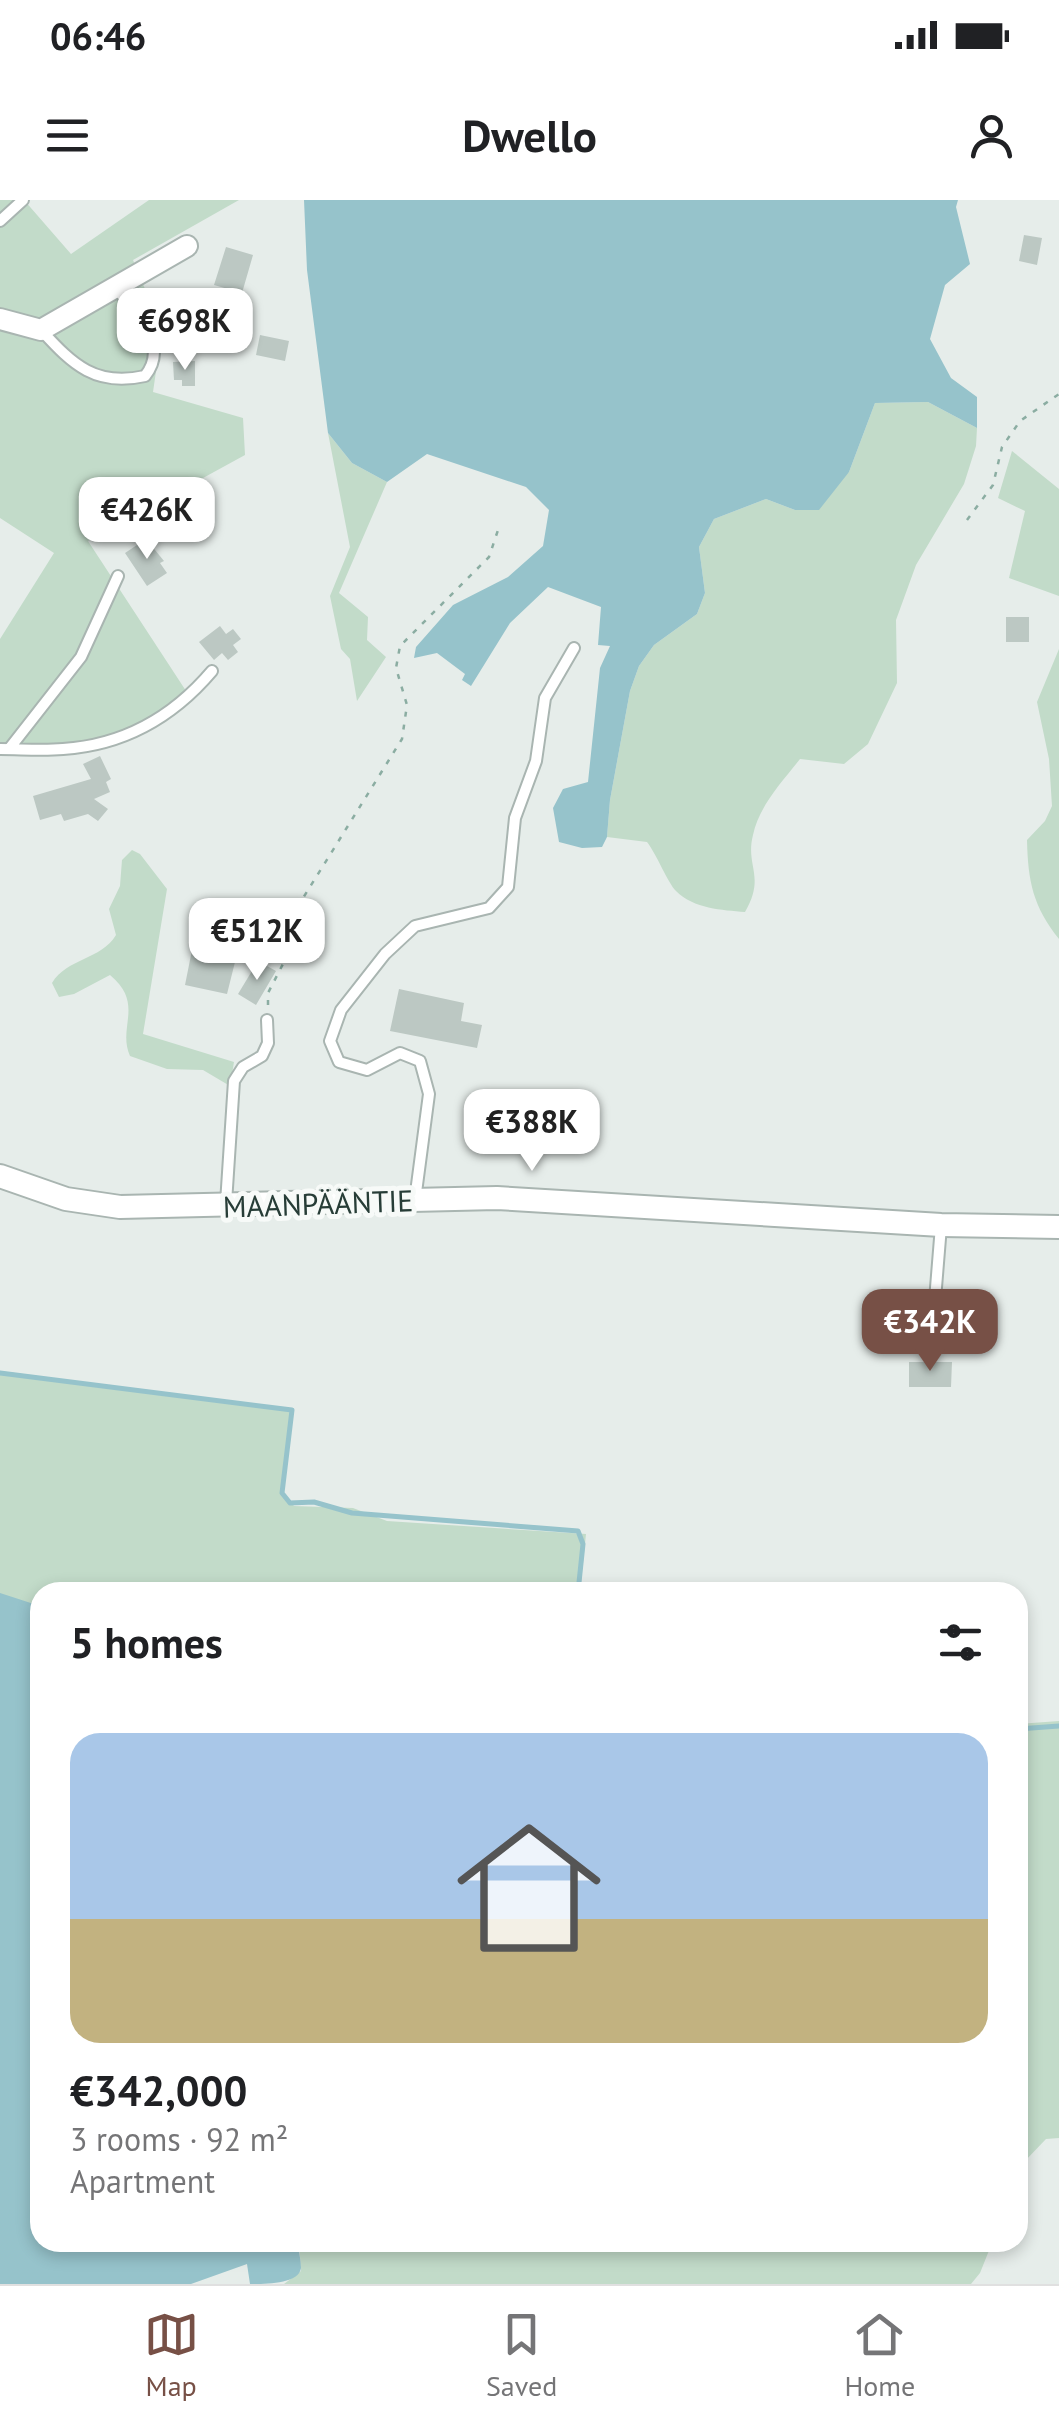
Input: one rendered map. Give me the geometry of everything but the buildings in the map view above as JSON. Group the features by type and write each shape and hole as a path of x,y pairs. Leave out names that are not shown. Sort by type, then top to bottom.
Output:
{"street":[{"path":"0,318 42,330 187,246"},
{"name":"MAANPÄÄNTIE","path":"0,1176 66,1199 120,1207 497,1198 941,1225 1059,1227"}],"lane":[{"path":"0,221 23,200"},
{"path":"42,330 64,354 107,380 145,376 156,350 151,335 117,289"},
{"path":"4,749 82,657 118,576"},
{"path":"415,1200 429,1094 420,1061 400,1053 367,1070 339,1062 330,1041 341,1010 385,954 415,926 489,908 508,888 515,818 536,761 545,698 574,648"},
{"path":"4,749 62,750 100,744 177,708 212,671"},
{"path":"226,1206 234,1081 243,1067 262,1056 268,1042 268,1020"},
{"path":"931,1349 941,1225"}],"path":[{"path":"966,520 993,486 1002,447 1020,421 1059,394"},
{"path":"268,1020 268,993 286,960 290,919 402,740 407,705 396,668 400,646 489,556 500,524"}],"green space":[{"path":"0,200 24,200 71,254 149,200 239,200 133,260 162,330 153,392 243,418 245,455 88,541 190,697 177,708 100,744 0,749 0,639 54,553 0,518"},
{"path":"928,402 977,428 976,446 964,484 916,565 896,620 897,683 868,744 844,764 800,759 772,795 753,835 755,880 745,912 691,902 673,887 647,842 607,837 630,691 639,666 654,645 697,614 705,593 699,547 714,519 766,499 795,510 849,472 875,403"},
{"path":"328,433 352,463 387,482 339,593 368,617 367,640 386,657 357,701 350,659 341,649 330,596 350,547"},
{"path":"1012,451 1059,489 1059,596 1009,578 1025,511 998,498"},
{"path":"1059,649 1059,939 1043,916 1034,893 1027,840 1045,821 1052,806 1049,759 1037,702"},
{"path":"132,850 140,854 167,889 143,1034 234,1062 230,1086 203,1070 167,1069 130,1056 126,996 110,975 74,994 59,997 52,983 66,968 102,950 116,935 109,909 120,886 122,860"},
{"path":"0,1371 292,1410 282,1493 294,1506 353,1508 387,1521 586,1534 581,1582 30,1582 30,1758 0,1739"},
{"path":"1059,1721 1059,2138 1046,2139 1028,2158 1028,1723"},
{"path":"300,2252 988,2252 971,2284 284,2284 301,2271"}],"water":[{"path":"304,200 958,200 956,207 970,264 945,285 930,339 951,378 977,397 977,428 928,402 875,403 849,472 819,510 795,510 766,499 714,519 699,547 705,593 697,614 654,645 639,666 630,691 607,837 602,847 582,848 559,842 553,808 563,789 588,782 600,668 610,646 598,645 601,607 548,587 510,623 471,686 462,680 465,674 437,653 414,658 416,647 453,605 508,577 543,546 549,510 526,487 427,454 387,482 352,463 328,433 307,270"},
{"path":"0,1593 30,1603 30,2252 300,2252 301,2268 294,2277 273,2283 250,2284 247,2264 191,2284 0,2284"}],"waterway":[{"path":"0,1373 292,1410 282,1493 290,1503 314,1502 352,1513 578,1531 583,1544 579,1582"},
{"path":"1028,1728 1059,1726"}]}
